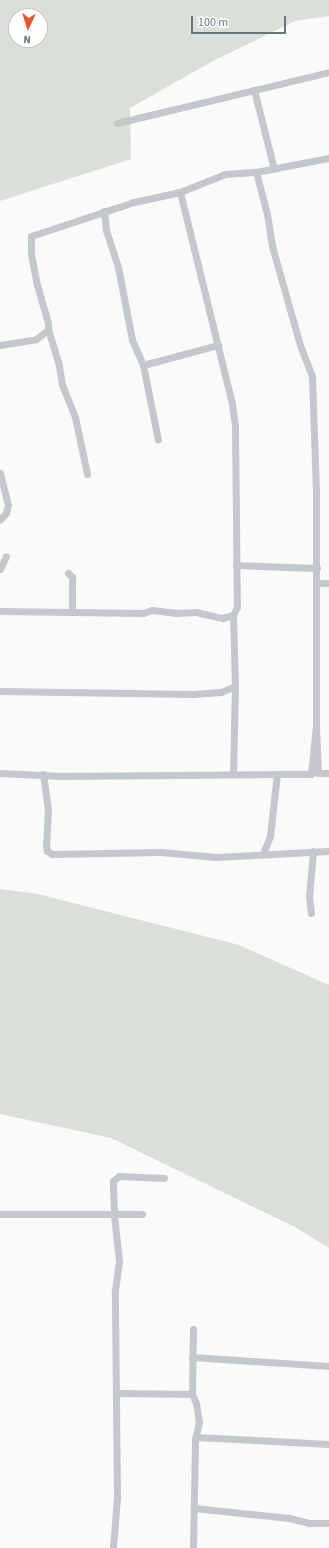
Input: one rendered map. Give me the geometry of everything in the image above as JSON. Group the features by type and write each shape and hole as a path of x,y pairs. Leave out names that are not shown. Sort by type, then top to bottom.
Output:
{"street":[{"path":"117,123 329,72"},
{"path":"254,90 274,169"},
{"path":"87,474 75,417 62,385 59,365 48,330 48,322 37,285 31,254 31,236 104,211 180,192 225,174 256,172 329,158"},
{"path":"256,172 269,219 272,246 300,345 312,377 317,568 316,726 318,773 329,773"},
{"path":"180,192 218,345 235,426 237,607 233,615 235,686 233,774"},
{"path":"104,211 106,230 118,267 132,340 142,364 158,440"},
{"path":"0,345 36,339 48,330"},
{"path":"142,364 218,345"},
{"path":"0,473 8,505 6,513 0,520"},
{"path":"0,569 6,556"},
{"path":"236,565 317,568"},
{"path":"68,573 72,577 72,611"},
{"path":"317,583 329,583"},
{"path":"0,611 143,613 152,610 175,613 196,612 222,618 233,615"},
{"path":"0,691 193,694 222,692 235,686"},
{"path":"0,773 311,774 316,726"},
{"path":"43,774 48,809 46,845 48,851 52,854 160,852 216,857 329,851"},
{"path":"264,854 270,836 278,774"},
{"path":"311,913 309,896 313,852"},
{"path":"113,1548 117,1497 115,1290 120,1261 114,1215 116,1177 164,1178"},
{"path":"0,1214 142,1214"},
{"path":"193,1329 192,1394 198,1411 193,1548"},
{"path":"192,1357 329,1366"},
{"path":"116,1393 192,1394"},
{"path":"196,1437 329,1444"},
{"path":"194,1508 289,1518 309,1523 329,1523"}],"shaded area":[{"path":"0,0 329,0 329,16 295,21 213,61 130,108 131,159 0,201"},
{"path":"0,889 38,894 239,945 329,985 329,1248 295,1227 111,1138 0,1114"}]}
